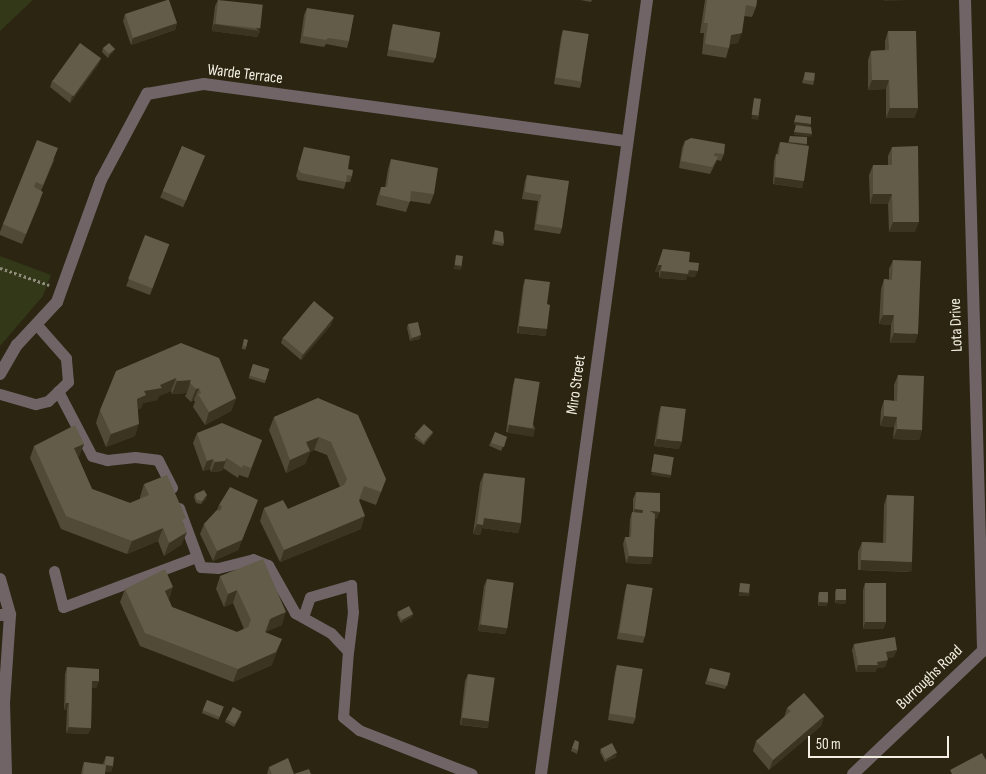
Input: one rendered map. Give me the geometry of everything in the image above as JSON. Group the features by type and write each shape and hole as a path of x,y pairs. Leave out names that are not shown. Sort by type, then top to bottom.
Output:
{"street":[{"name":"Miro Street","path":"541,774 626,141 647,0"},
{"name":"Lota Drive","path":"965,0 984,649"},
{"name":"Warde Terrace","path":"0,374 16,345 57,302 101,180 147,94 204,84 626,141"},
{"path":"0,579 5,615 4,702 6,774"},
{"name":"Burroughs Road","path":"853,774 984,649"}],"lane":[{"path":"0,394 36,404 48,401 68,382 66,358 36,324"},
{"path":"58,391 92,456 107,460 135,457 158,460 169,480 201,567 218,568 253,559 268,565 295,613 331,634 348,651"},
{"path":"54,571 64,607 196,556"},
{"path":"303,617 310,597 351,585 353,612 343,717 359,730 472,774"}],"path":[{"path":"0,268 62,289"}],"green space":[{"path":"0,0 33,0 0,31"},
{"path":"0,256 51,275 43,296 0,346"}],"building":[{"path":"169,0 177,23 133,38 125,14"},
{"path":"218,0 263,5 260,29 215,24"},
{"path":"707,0 757,0 756,7 746,5 742,33 731,35 729,48 705,44 708,23 704,23"},
{"path":"307,8 354,15 349,41 303,36"},
{"path":"393,24 440,32 436,58 388,50"},
{"path":"563,30 589,34 581,81 555,77"},
{"path":"888,31 916,31 918,108 890,108 889,80 872,80 871,51 889,50"},
{"path":"80,43 101,58 73,96 52,81"},
{"path":"109,43 115,49 109,54 103,48"},
{"path":"805,72 815,73 814,81 804,80"},
{"path":"754,98 761,99 759,116 752,115"},
{"path":"796,115 811,117 811,124 794,122"},
{"path":"796,125 811,127 812,134 794,132"},
{"path":"790,136 807,137 807,144 789,142"},
{"path":"691,138 725,144 724,154 715,153 714,156 718,157 712,167 681,161 685,141"},
{"path":"37,140 58,148 43,185 36,182 34,187 43,192 26,234 3,224"},
{"path":"780,142 809,146 804,181 775,177 776,154 779,155"},
{"path":"182,146 205,156 186,201 163,191"},
{"path":"918,146 919,222 893,222 892,194 873,194 873,165 892,165 892,147"},
{"path":"304,147 350,156 348,169 353,170 352,176 347,175 346,182 301,173 298,169"},
{"path":"391,159 438,168 434,194 411,191 410,202 380,195 381,187 387,187"},
{"path":"527,175 569,181 562,228 536,224 541,195 525,192"},
{"path":"495,230 503,232 504,243 494,241"},
{"path":"145,235 169,244 152,288 128,279"},
{"path":"663,249 690,252 689,262 699,263 698,271 689,270 688,274 661,271 662,265 658,265"},
{"path":"456,255 463,256 462,266 455,265"},
{"path":"893,260 921,261 918,334 894,333 894,315 883,315 884,279 892,280"},
{"path":"525,279 550,282 547,304 550,305 547,329 519,326"},
{"path":"314,301 334,318 303,354 283,338"},
{"path":"418,322 421,335 412,338 408,324"},
{"path":"244,339 248,340 246,347 243,346"},
{"path":"181,343 219,358 236,398 209,412 198,394 201,393 199,388 196,389 190,383 191,380 177,381 176,378 160,385 162,388 144,391 146,395 137,399 139,424 111,434 100,410 116,371"},
{"path":"253,364 269,369 266,380 249,375"},
{"path":"898,375 924,376 922,430 897,429 897,417 884,416 884,400 897,401"},
{"path":"515,378 540,382 532,428 508,424"},
{"path":"318,398 358,415 386,479 381,492 364,486 359,500 365,516 284,550 264,508 283,500 288,509 344,485 347,479 331,442 319,437 306,442 310,451 290,460 274,417"},
{"path":"661,406 686,409 682,442 657,439"},
{"path":"222,423 262,440 251,468 243,465 242,468 227,458 225,461 215,462 213,459 207,461 197,433"},
{"path":"424,424 433,432 424,442 415,434"},
{"path":"75,425 84,444 74,448 92,489 130,503 149,495 144,484 167,475 186,518 182,520 187,532 169,543 163,528 132,541 66,516 34,446"},
{"path":"495,432 507,437 504,447 491,443"},
{"path":"654,454 674,457 671,475 651,472"},
{"path":"484,473 525,478 521,523 484,518 483,525 477,524"},
{"path":"230,487 258,500 242,540 217,551 204,524 217,510 220,511 222,506 219,505"},
{"path":"204,490 207,495 202,501 197,500 195,494"},
{"path":"636,492 660,493 660,512 650,511 655,514 653,557 629,556 625,537 631,537 632,512 643,513 643,510 635,509"},
{"path":"887,495 914,496 912,562 861,560 862,542 886,543"},
{"path":"263,559 286,612 270,619 265,632 282,639 276,652 238,669 145,633 125,589 165,569 173,587 165,591 172,607 237,632 248,627 251,620 237,590 228,594 220,576"},
{"path":"487,579 514,583 507,628 481,625"},
{"path":"740,583 750,584 749,593 739,592"},
{"path":"865,583 886,583 886,622 865,622"},
{"path":"627,584 653,588 645,636 619,632"},
{"path":"836,589 846,589 846,600 836,600"},
{"path":"819,592 828,592 828,602 819,602"},
{"path":"409,606 413,614 402,620 397,612"},
{"path":"895,637 897,650 886,652 888,660 877,662 878,665 858,665 854,644"},
{"path":"617,665 643,669 635,717 609,713"},
{"path":"67,667 99,669 99,681 92,681 91,728 69,727 69,703 66,703"},
{"path":"710,668 730,673 727,686 707,681"},
{"path":"468,674 495,678 489,721 462,718"},
{"path":"804,693 824,716 773,760 756,741 791,711 787,708"},
{"path":"207,700 224,707 220,717 203,710"},
{"path":"233,707 242,712 235,724 226,719"},
{"path":"575,740 579,742 578,750 572,748"},
{"path":"612,743 617,753 605,759 600,749"},
{"path":"982,753 986,760 986,774 952,774 950,770"},
{"path":"106,756 114,757 113,766 106,765 105,774 83,774 84,762 105,765"},
{"path":"288,758 294,774 272,774 269,767"},
{"path":"309,769 311,774 294,774"}]}
